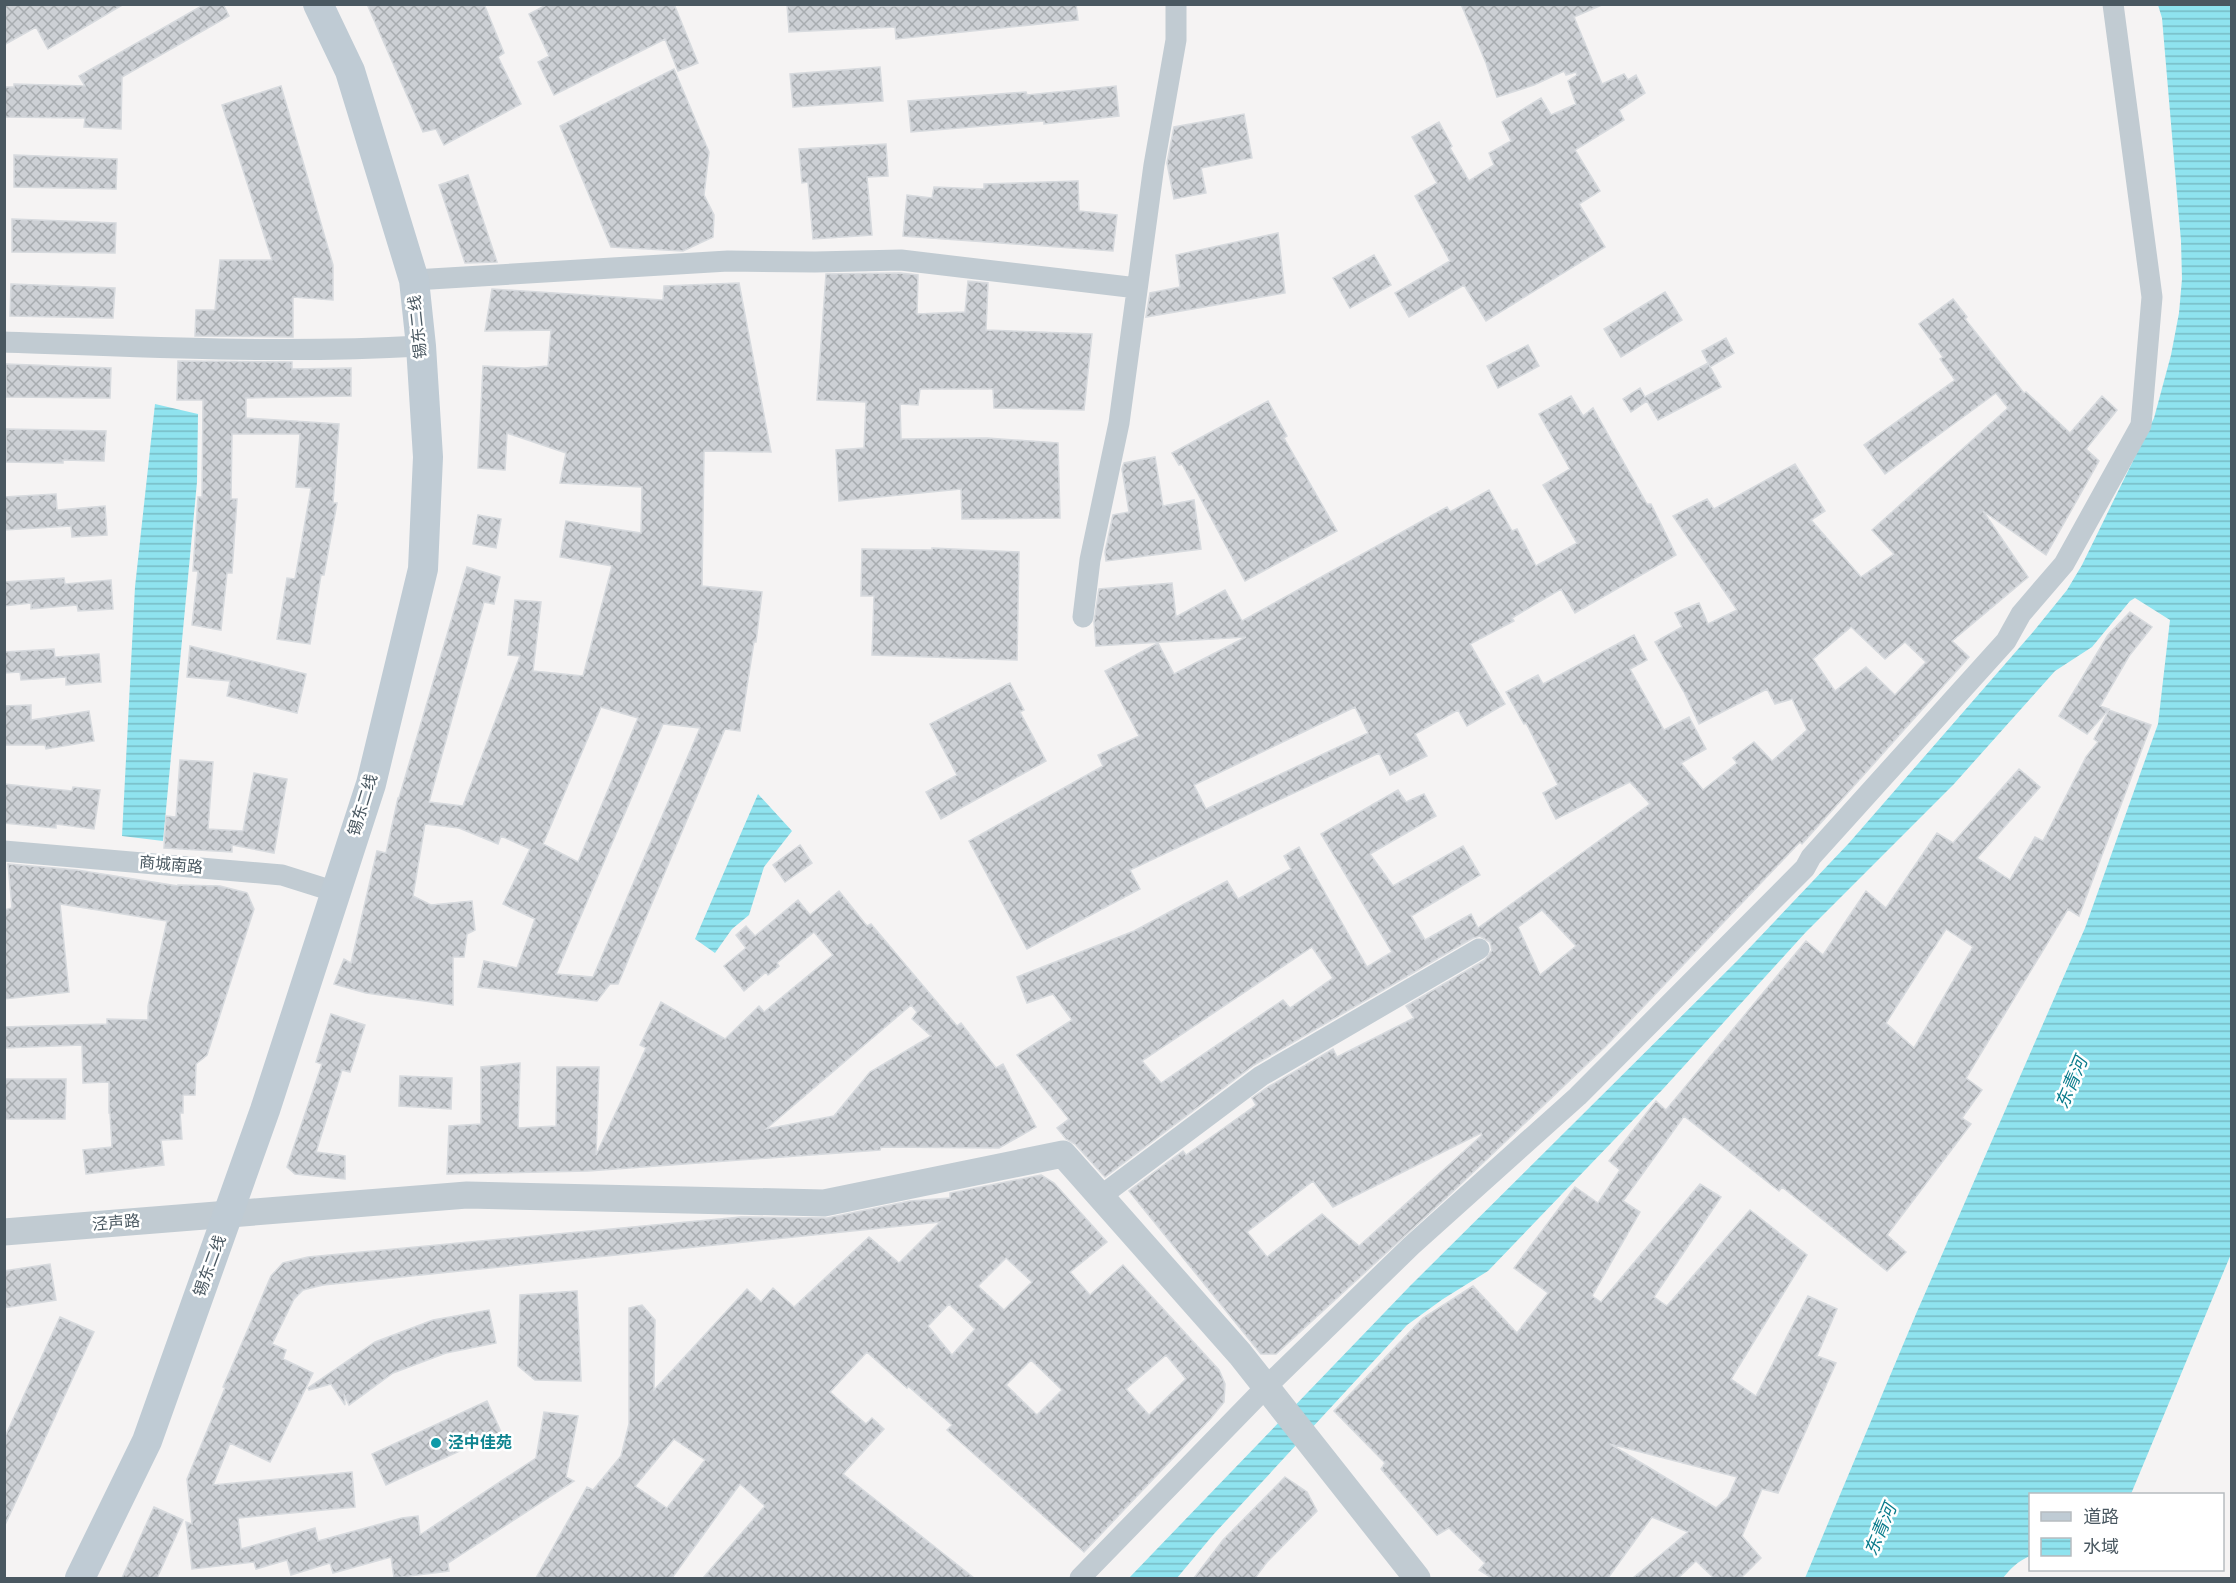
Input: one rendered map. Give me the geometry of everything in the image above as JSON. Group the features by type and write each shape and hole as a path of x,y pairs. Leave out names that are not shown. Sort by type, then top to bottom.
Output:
{"main road":[{"name":"锡东二线","path":"80,1578 147,1442 265,1110 371,784 423,569 428,457 414,280 350,71 318,4"}],"street":[{"path":"1083,617 1090,560 1119,423 1154,165 1176,40 1176,4"},
{"path":"1080,1578 1266,1387 1411,1246 1578,1096 1805,868 1811,857 2006,641 2021,614 2064,564 2141,425 2142,414 2152,297 2113,4"},
{"path":"414,280 728,261 901,260 1137,288"},
{"path":"4,342 180,348 421,346"},
{"name":"商城南路","path":"4,851 282,874 336,892"},
{"path":"1417,1578 1240,1354 1101,1196 1262,1076 1479,949"},
{"name":"泾声路","path":"4,1232 467,1195 824,1203 1064,1154 1101,1196"}],"water":[{"name":"东青河","path":"2158,5 2231,5 2231,1254 2131,1493 2029,1493 2029,1556 2015,1565 2003,1578 1805,1578 1916,1314 2085,928 2158,724 2170,620 2135,598 2092,647 2055,671 1954,784 1805,933 1663,1089 1488,1271 1407,1325 1213,1535 1177,1578 1129,1578 1410,1286 1737,961 1849,843 2067,590 2082,565 2154,418 2171,355 2179,313 2182,279 2181,241 2162,18"},
{"path":"155,404 198,414 197,482 163,841 122,836 135,587"},
{"path":"758,794 792,831 764,867 749,915 732,929 715,953 695,939"}],"building":[{"path":"4,4 124,4 48,49 36,27 4,45"},
{"path":"205,4 223,4 229,16 122,77 121,129 84,127 85,118 4,117 4,87 14,87 14,84 85,86 79,76"},
{"path":"367,4 484,4 504,53 498,57 521,104 444,145 436,129 423,132"},
{"path":"548,4 674,4 698,63 678,71 665,39 554,95 538,62 549,56 529,14"},
{"path":"787,4 875,4 875,6 1076,4 1078,20 896,39 895,27 789,32"},
{"path":"1461,4 1604,4 1574,17 1602,84 1624,74 1628,80 1636,75 1645,93 1619,110 1624,120 1575,150 1600,191 1579,204 1605,247 1486,321 1464,285 1409,317 1395,293 1450,261 1415,196 1437,183 1412,137 1439,122 1452,146 1450,148 1469,181 1494,165 1489,153 1511,141 1502,122 1541,98 1551,115 1576,104 1568,81 1577,75 1576,72 1566,75 1564,71 1534,85 1497,97 1486,63"},
{"path":"880,67 883,101 793,107 790,74"},
{"path":"674,69 709,152 704,195 714,215 713,237 683,251 611,247 560,126"},
{"path":"281,86 333,265 333,300 293,297 293,337 195,336 196,310 215,310 220,260 272,260 222,105"},
{"path":"1116,86 1119,116 1044,124 1044,121 911,132 908,101 1026,92 1027,95"},
{"path":"1244,114 1252,158 1201,168 1206,193 1174,199 1167,163 1174,127"},
{"path":"886,144 888,176 867,177 872,235 813,239 808,182 802,183 799,149"},
{"path":"14,155 117,159 116,189 14,187"},
{"path":"468,175 497,262 465,263 439,185"},
{"path":"1078,181 1079,211 1117,215 1113,251 903,236 907,195 932,198 934,187 984,189 984,184"},
{"path":"12,219 116,223 115,253 12,252"},
{"path":"1278,233 1285,293 1146,317 1150,293 1180,287 1176,255"},
{"path":"1374,255 1391,285 1350,308 1333,278"},
{"path":"900,273 918,275 917,314 965,312 968,281 988,283 986,330 1092,334 1084,410 994,408 993,389 920,389 918,405 900,404 901,439 987,438 1058,443 1060,518 962,519 961,489 839,501 836,450 864,448 866,402 817,400 826,274"},
{"path":"739,283 771,452 704,451 702,586 762,592 756,642 754,642 740,731 725,729 618,984 610,984 597,1001 478,987 484,961 517,968 535,919 503,904 530,849 501,836 498,844 459,828 425,824 413,896 431,905 472,901 475,930 467,934 464,957 453,957 453,1005 366,993 334,984 344,959 351,963 377,851 386,853 398,798 467,567 500,577 494,604 484,602 429,802 463,806 520,656 508,655 515,600 541,602 533,671 583,676 612,566 560,557 566,521 641,533 642,487 560,483 566,453 507,433 505,470 478,468 483,366 525,368 548,366 551,330 485,331 492,289 663,300 664,286","holes":["601,707 638,718 578,862 543,844","663,724 700,728 593,977 556,974"]},
{"path":"11,284 115,288 113,318 10,316"},
{"path":"1665,292 1682,320 1621,357 1604,329"},
{"path":"1953,299 1967,317 1965,319 2024,393 2026,392 2070,433 2102,396 2117,410 2086,449 2099,461 2046,555 1983,511 2028,577 1952,641 1969,657 1802,844 1800,842 1606,1046 1446,1198 1276,1354 1261,1354 1129,1191 1183,1151 1186,1155 1256,1105 1252,1098 1268,1087 1333,1049 1337,1057 1414,1018 1406,1006 1485,960 1492,950 1490,942 1480,936 1473,938 1254,1065 1105,1177 1057,1128 1069,1119 1017,1055 1072,1020 1053,994 1027,1003 1017,977 1134,931 1227,881 1238,899 1291,869 1284,856 1299,847 1367,967 1392,952 1321,834 1398,790 1406,802 1424,794 1436,816 1370,854 1393,886 1463,846 1480,875 1411,916 1425,940 1471,914 1478,928 1650,804 1630,782 1556,819 1543,793 1558,785 1526,723 1524,724 1506,692 1538,675 1543,684 1634,635 1647,660 1630,669 1664,730 1689,717 1706,749 1681,763 1703,790 1737,763 1733,758 1754,742 1772,761 1807,730 1792,699 1775,704 1767,689 1699,724 1685,694 1655,642 1682,627 1675,613 1699,603 1708,624 1737,610 1673,516 1707,499 1714,509 1795,464 1825,511 1811,520 1861,577 1894,554 1872,530 2008,408 1996,393 1885,474 1864,445 1955,380 1940,359 1943,357 1919,324","holes":["1851,627 1885,659 1905,642 1926,662 1895,695 1866,667 1835,691 1813,659","1542,910 1576,946 1540,975 1518,927","1312,947 1333,978 1290,1008 1283,1000 1161,1083 1142,1061","1481,1133 1482,1135 1359,1246 1322,1214 1267,1257 1247,1232 1313,1181 1333,1207"]},
{"path":"1726,338 1734,353 1710,367 1702,351"},
{"path":"1528,345 1539,366 1498,388 1487,366"},
{"path":"178,361 292,362 292,369 351,368 351,396 246,398 246,418 339,424 333,503 337,503 324,575 321,575 310,644 277,639 287,578 295,579 311,488 296,487 300,434 232,434 231,499 237,499 232,573 227,573 221,630 192,625 198,571 193,571 198,497 202,497 203,400 177,400"},
{"path":"1708,363 1721,387 1658,420 1647,401 1631,412 1623,399 1640,388 1645,397"},
{"path":"6,364 111,368 110,398 6,397"},
{"path":"1571,396 1583,416 1593,408 1647,504 1651,504 1676,555 1575,613 1561,589 1512,618 1514,621 1470,644 1505,704 1467,726 1458,710 1415,734 1427,756 1390,775 1379,753 1130,870 1140,889 1027,949 969,841 1103,766 1098,755 1139,736 1105,671 1158,643 1174,674 1246,637 1096,646 1094,622 1099,589 1172,583 1176,617 1225,590 1242,621 1447,507 1450,512 1489,490 1512,531 1517,529 1536,566 1577,543 1543,485 1570,469 1539,414","holes":["1355,707 1368,733 1206,809 1194,785"]},
{"path":"1268,401 1287,436 1284,438 1337,531 1245,581 1182,464 1179,465 1172,453"},
{"path":"6,429 106,431 104,461 6,462"},
{"path":"1155,457 1163,506 1194,500 1201,549 1106,561 1105,552 1113,515 1129,512 1122,469 1124,463"},
{"path":"56,494 57,510 105,506 107,535 72,537 71,526 4,530 4,497"},
{"path":"478,515 501,519 496,548 473,544"},
{"path":"932,548 1019,552 1017,660 872,655 874,596 861,596 862,549 932,550"},
{"path":"64,578 65,584 111,580 113,609 78,611 77,605 31,609 31,603 4,606 4,582"},
{"path":"2130,612 2152,627 2129,656 2100,706 2109,709 2087,734 2059,716 2108,635"},
{"path":"190,646 306,674 297,713 227,696 230,681 187,677"},
{"path":"54,649 55,657 99,654 101,682 66,685 66,677 21,680 20,672 4,673 4,652"},
{"path":"1010,683 1024,710 1020,712 1046,761 941,819 926,792 957,775 930,724"},
{"path":"31,705 31,720 89,711 94,741 46,749 45,745 4,745 4,706"},
{"path":"2109,710 2151,725 2079,916 2068,909 1966,1078 1982,1090 1962,1118 1971,1124 1887,1235 1906,1252 1887,1271 1782,1187 1779,1191 1684,1116 1623,1201 1640,1212 1592,1296 1601,1302 1700,1184 1721,1197 1654,1297 1667,1306 1750,1210 1807,1255 1731,1379 1756,1396 1808,1296 1837,1309 1817,1356 1836,1363 1778,1493 1762,1489 1742,1536 1761,1558 1741,1578 1714,1578 1696,1561 1678,1578 1633,1578 1688,1532 1652,1517 1608,1578 1492,1578 1479,1570 1485,1563 1449,1528 1437,1535 1381,1469 1385,1463 1334,1411 1423,1318 1473,1286 1517,1333 1548,1293 1514,1268 1575,1187 1598,1203 1620,1170 1609,1161 1656,1101 1666,1110 1806,941 1823,955 1866,891 1886,908 1937,833 1953,843 2019,769 2040,787 1977,858 2010,880 2035,837 2043,841 2086,757 2098,742 2094,739","holes":["1946,929 1973,947 1914,1048 1886,1023","1610,1444 1737,1477 1728,1497 1716,1508"]},
{"path":"180,760 213,762 208,829 243,831 254,773 287,779 274,853 232,845 232,852 164,848 166,816 176,817"},
{"path":"4,784 72,791 73,787 100,790 94,829 56,824 56,828 4,823"},
{"path":"800,845 812,863 785,882 773,865"},
{"path":"8,864 77,870 178,886 220,886 247,893 254,909 207,1055 196,1064 195,1095 183,1095 183,1113 180,1113 182,1139 161,1140 164,1165 86,1174 83,1150 112,1147 109,1082 83,1083 82,1045 4,1048 4,1027 107,1024 107,1019 148,1020 148,1006 167,921 60,904 69,992 4,999 4,910 12,908"},
{"path":"839,891 867,926 871,924 957,1026 961,1023 996,1068 1003,1064 1036,1127 999,1148 881,1147 880,1150 588,1171 447,1174 449,1126 481,1124 481,1067 520,1063 518,1128 556,1126 557,1067 599,1067 596,1155 646,1048 640,1045 661,1002 725,1039 759,1006 764,1012 833,955 814,932 777,963 779,966 768,975 766,972 744,991 724,966 746,948 736,935 746,926 755,936 798,900 810,915","holes":["911,1005 917,1012 912,1019 931,1036 870,1072 834,1116 766,1129"]},
{"path":"331,1014 365,1025 350,1072 342,1070 316,1152 345,1156 345,1179 295,1174 287,1167 322,1064 316,1062"},
{"path":"400,1076 452,1078 451,1109 399,1106"},
{"path":"4,1079 66,1079 65,1119 4,1119"},
{"path":"1041,1175 1054,1183 1107,1242 1070,1272 1090,1295 1123,1265 1219,1370 1225,1384 1224,1402 1211,1418 1084,1552 947,1430 952,1425 867,1352 830,1392 866,1424 872,1418 884,1429 843,1474 974,1578 703,1578 765,1506 740,1484 672,1578 536,1578 587,1487 593,1490 621,1456 629,1424 629,1308 642,1305 655,1320 654,1390 747,1289 761,1302 773,1288 794,1307 869,1237 899,1263 940,1222 323,1285 303,1290 294,1299 272,1344 286,1350 283,1359 313,1373 270,1462 230,1443 213,1485 352,1472 355,1507 238,1518 241,1549 315,1528 318,1541 402,1518 418,1516 420,1535 536,1458 544,1412 578,1416 566,1477 574,1481 448,1563 449,1571 394,1578 391,1557 333,1573 330,1563 291,1575 287,1560 256,1569 254,1562 192,1569 186,1522 192,1524 187,1479 225,1388 223,1387 271,1276 283,1263 308,1257 741,1217 827,1218 910,1201 950,1198 950,1193","holes":["1006,1258 1032,1282 1004,1310 978,1286","949,1304 975,1329 952,1355 928,1326","1166,1355 1186,1379 1149,1415 1126,1389","1031,1360 1062,1390 1037,1415 1006,1385","674,1439 705,1460 667,1508 635,1486"]},
{"path":"50,1264 56,1300 4,1308 4,1271"},
{"path":"577,1291 581,1381 535,1380 518,1366 520,1295"},
{"path":"489,1310 496,1343 446,1353 393,1373 349,1405 344,1394 345,1405 331,1384 309,1390 308,1388 375,1342 433,1320"},
{"path":"60,1317 94,1332 4,1527 4,1439"},
{"name":"泾中佳苑","path":"487,1401 501,1432 386,1485 372,1454"},
{"path":"1285,1477 1307,1492 1317,1511 1267,1562 1255,1578 1194,1578 1223,1540"},
{"path":"154,1507 183,1520 157,1578 122,1578"}],"place":[{"name":"泾中佳苑","path":"436,1443"}]}
